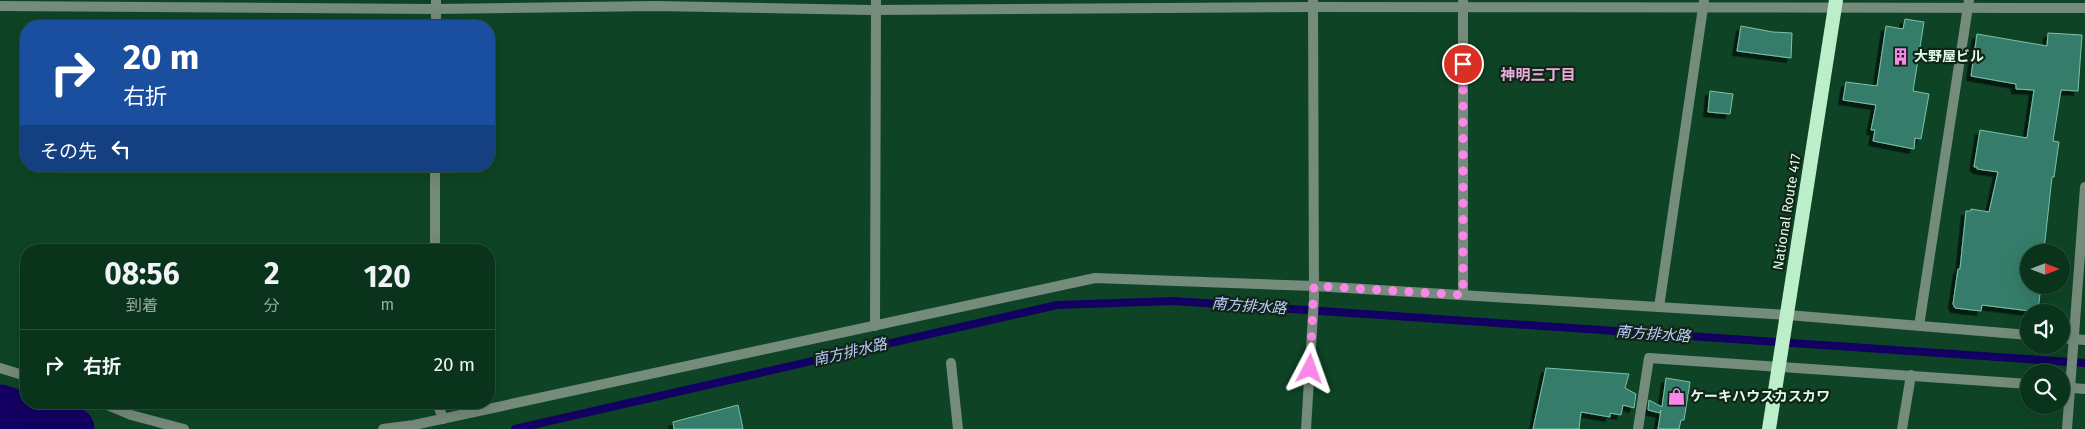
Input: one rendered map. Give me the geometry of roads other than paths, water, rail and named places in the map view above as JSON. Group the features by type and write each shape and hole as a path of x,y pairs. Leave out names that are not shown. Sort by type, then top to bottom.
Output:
{"highway":[{"name":"National Route 417","path":"1769,429 1835,4"}],"street":[{"path":"1306,429 1314,298 1313,3"},
{"path":"1463,3 1463,295"},
{"path":"1659,307 1704,3"},
{"path":"0,6 1704,3 1968,4 2085,8"},
{"path":"436,4 436,20"},
{"path":"1918,326 1968,4"},
{"path":"875,326 876,5"},
{"path":"435,172 435,244"},
{"path":"2070,376 2078,341 2085,187"},
{"path":"495,408 1095,278 1314,286 1463,295 1659,307 1787,320 1918,326 2020,334"},
{"path":"1638,429 1649,358 1780,364 2020,383"},
{"path":"950,362 958,429"},
{"path":"0,368 20,374"},
{"path":"1902,429 1911,375"},
{"path":"2070,385 2085,389"},
{"path":"116,409 131,416 184,429"},
{"path":"439,409 443,419"},
{"path":"384,429 489,409"},
{"path":"2067,414 2067,429"}],"waterway":[{"name":"南方排水路","path":"515,429 1057,305 1174,301 2085,363"},
{"path":"0,407 72,429"}],"place":[{"name":"大野屋ビル","path":"1900,56"},
{"name":"ケーキハウスカスカワ","path":"1676,396"}],"district":[{"name":"神明三丁目","path":"1538,75"}]}
